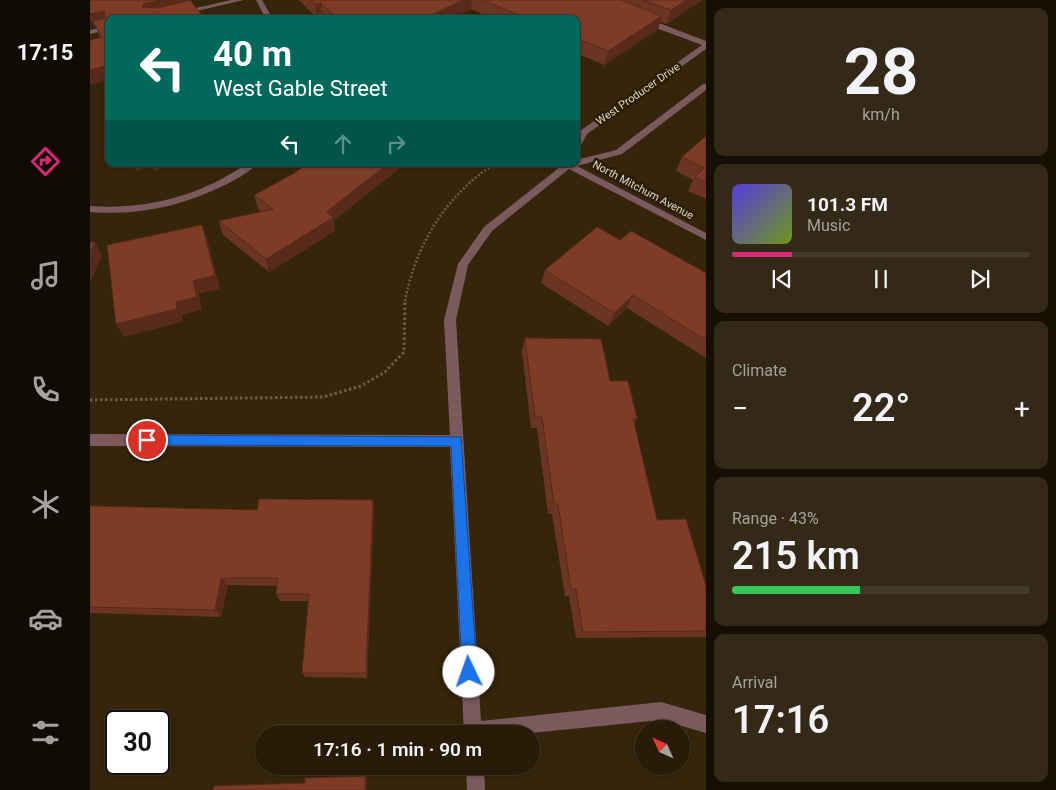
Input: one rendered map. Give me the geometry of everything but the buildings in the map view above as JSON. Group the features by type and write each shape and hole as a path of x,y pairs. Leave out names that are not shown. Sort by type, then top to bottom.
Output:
{"street":[{"path":"170,15 241,0"},
{"path":"259,0 268,15"},
{"path":"637,17 706,45"},
{"path":"90,32 105,29"},
{"name":"West Producer Drive","path":"580,139 583,133 706,45"},
{"path":"580,162 619,152 706,86"},
{"path":"90,209 129,210 178,201 226,180 247,167"},
{"path":"473,725 450,320 463,264 488,229 568,167"},
{"name":"North Mitchum Avenue","path":"578,167 706,237"},
{"path":"90,440 456,441"},
{"path":"536,725 661,711 706,724"},
{"path":"475,775 476,790"}],"path":[{"path":"90,400 323,397 361,386 386,372 404,352 405,302 410,277 424,243 448,207 470,181 491,167"}],"route":[{"path":"147,440 456,441 469,672"}]}
